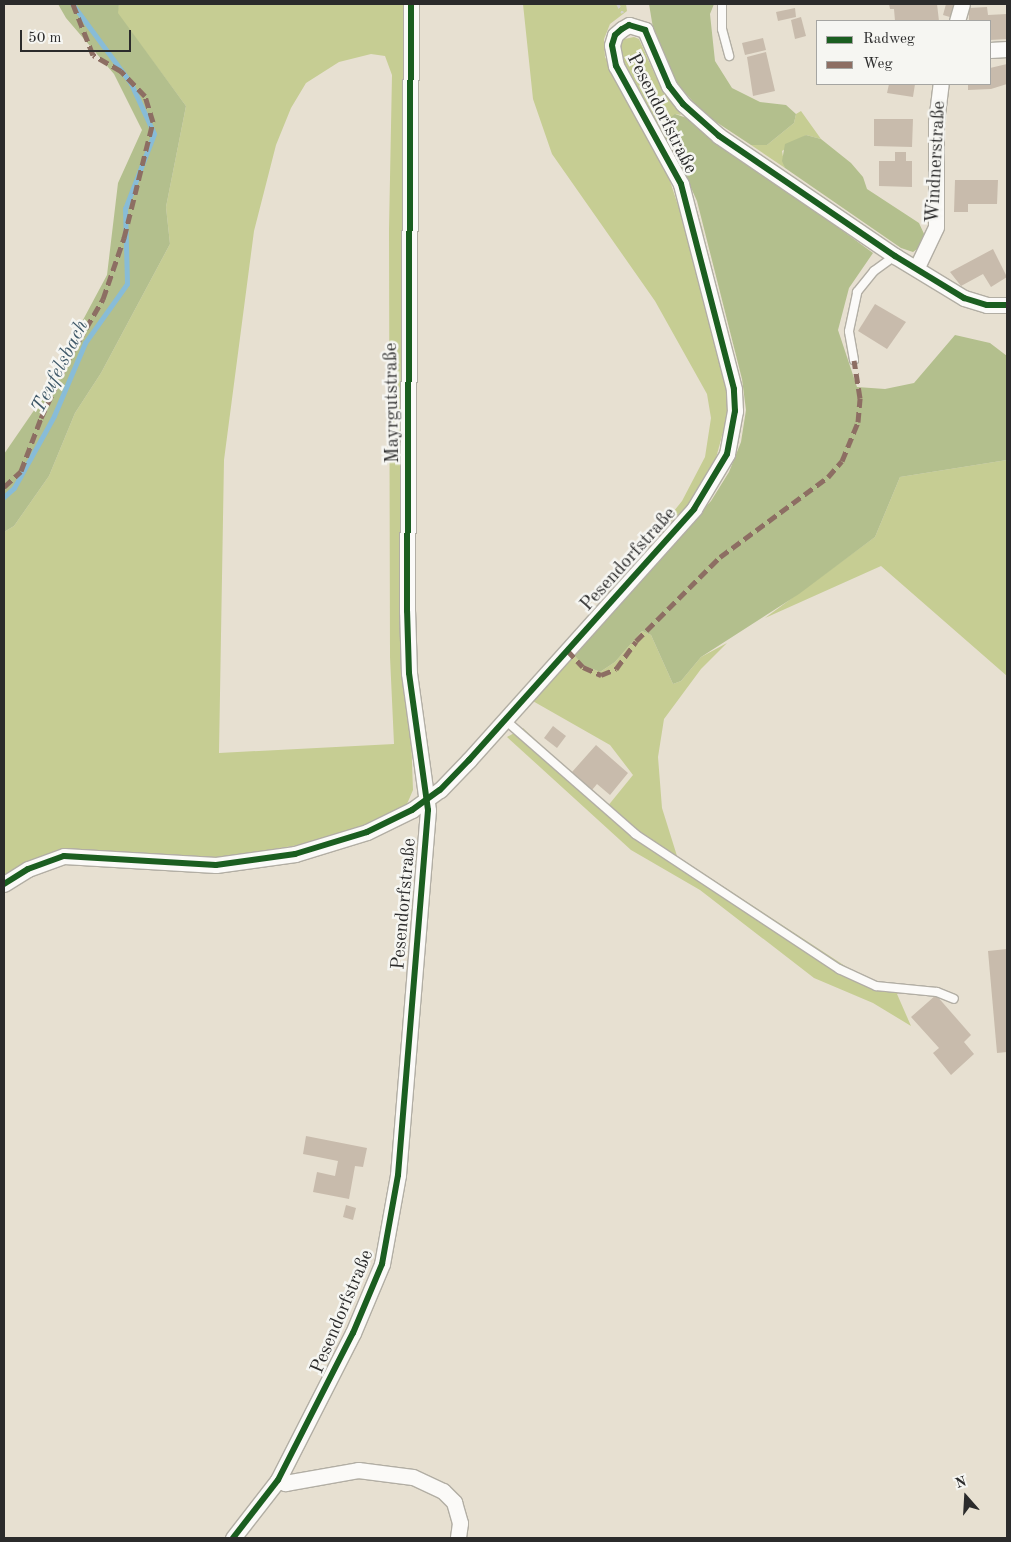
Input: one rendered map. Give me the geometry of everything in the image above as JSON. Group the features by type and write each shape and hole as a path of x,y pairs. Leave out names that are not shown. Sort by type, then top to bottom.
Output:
{"street":[{"name":"Mayrgutstraße","path":"411,4 407,611 409,674 426,801"},
{"path":"957,20 962,4"},
{"name":"Pesendorfstraße","path":"233,1538 278,1480 353,1333 388,1241 398,1174 428,819 426,801 505,720 694,509 720,469 732,435 735,411 732,374 689,208 672,164 616,66 612,45 616,35 629,25 644,30 669,86 698,119 895,256 917,267 964,298 987,305 1007,305"},
{"path":"991,50 1007,49"},
{"name":"Windnerstraße","path":"917,267 936,227 936,122 941,85"},
{"path":"4,884 28,869 64,856 216,865 295,854 367,832 426,801"},
{"path":"278,1480 285,1483 358,1470 413,1477 443,1491 454,1502 460,1523 458,1538"}],"lane":[{"path":"722,4 722,29 728,56"},
{"path":"854,360 849,331 857,292 874,271 895,256"},
{"path":"505,720 634,834 839,969 876,986 937,992 954,999"}],"green space":[{"path":"58,4 119,4 118,13 186,106 166,207 170,244 101,373 75,413 49,476 14,526 4,532 4,454 37,406 107,275 118,183 142,130 114,74 66,18"},
{"path":"119,4 406,4 400,431 413,790 407,804 392,815 311,843 218,858 48,855 25,862 4,875 4,532 14,526 49,476 75,413 101,373 170,244 166,207 186,106 117,13","holes":["371,54 385,56 392,75 389,229 390,657 394,744 219,753 224,460 254,231 276,145 291,108 306,83 339,62"]},
{"path":"523,4 626,4 627,11 610,24 604,39 605,57 670,181 694,254 727,385 729,410 716,458 694,499 642,551 682,501 705,457 711,418 707,394 655,301 552,154 533,99"},
{"path":"649,4 714,4 710,14 715,61 732,88 760,102 786,105 796,114 794,123 767,145 751,145 704,114 673,79 654,34"},
{"path":"634,37 639,39 656,77 681,115 675,114 686,173 705,238 674,156 622,63 619,53 620,45 624,39"},
{"path":"801,111 821,139 806,135 782,151 785,168 751,145 767,145 794,123 796,114"},
{"path":"675,114 690,119 873,253 849,288 838,330 857,387 885,389 914,383 955,335 990,343 1007,356 1007,460 900,477 875,537 799,594 701,657 681,681 673,684 651,635 642,631 615,662 600,672 583,665 573,654 711,501 729,472 741,442 746,410 742,379 697,201 666,132 665,122"},
{"path":"806,135 821,139 851,163 863,177 867,189 919,223 925,236 920,247 913,252 901,248 785,168 782,161 785,144"},
{"path":"1007,460 1007,676 881,566 765,618 875,537 900,477"},
{"path":"642,631 651,635 673,684 681,681 701,657 727,643 701,669 664,719 658,757 662,808 677,856 868,981 909,987 897,994 911,1026 873,1003 814,978 700,890 631,850 507,737 523,728 607,807 633,775 610,745 531,700 573,654 583,665 600,672 615,662"}],"building":[{"path":"889,4 937,4 939,20 895,20 894,9 890,9"},
{"path":"946,4 955,4 953,18 943,15"},
{"path":"987,7 988,15 1007,14 1007,39 991,40 991,20 969,20 969,8"},
{"path":"795,8 796,17 778,21 776,12"},
{"path":"801,17 806,36 795,39 791,20"},
{"path":"763,38 766,50 745,55 742,43"},
{"path":"766,52 775,91 753,96 747,57"},
{"path":"1007,64 1007,84 991,89 968,90 968,85 991,85 991,68"},
{"path":"889,85 915,85 913,97 887,93"},
{"path":"874,119 913,119 912,147 874,146"},
{"path":"895,152 906,152 906,161 912,161 912,187 879,186 879,161 895,161"},
{"path":"955,180 998,180 997,204 968,204 968,212 954,212"},
{"path":"993,249 1007,277 991,287 983,274 961,286 950,272"},
{"path":"875,304 906,322 887,349 858,331"},
{"path":"553,726 566,736 557,748 544,738"},
{"path":"596,745 628,773 610,795 597,784 592,790 572,772"},
{"path":"1007,949 1007,1052 997,1053 988,951"},
{"path":"936,995 971,1035 964,1042 974,1054 951,1075 933,1053 939,1048 911,1017"},
{"path":"306,1136 367,1148 363,1167 355,1166 349,1199 313,1192 317,1172 335,1176 338,1161 303,1154"},
{"path":"346,1205 356,1208 353,1220 343,1217"}],"waterway":[{"name":"Teufelsbach","path":"4,497 14,488 54,416 85,343 127,284 125,209 154,134 131,84 72,4"}],"marked path":[{"path":"4,487 21,471 41,418 71,354 103,299 124,238 153,122 145,96 121,71 93,55 73,4"},
{"path":"567,650 583,667 601,675 616,669 636,641 720,557 828,477 842,461 858,422 860,398 854,360"}],"cycle path":[{"path":"233,1538 278,1480 353,1333 382,1264 398,1175 428,810 409,673 407,611 411,4"},
{"path":"4,884 28,869 64,856 216,865 295,854 367,832 412,810 440,790 469,760 694,509 727,454 735,411 734,389 681,184 616,66 612,45 615,35 622,29 629,25 645,30 669,86 683,104 719,136 895,256 964,298 987,305 1007,305"}]}
